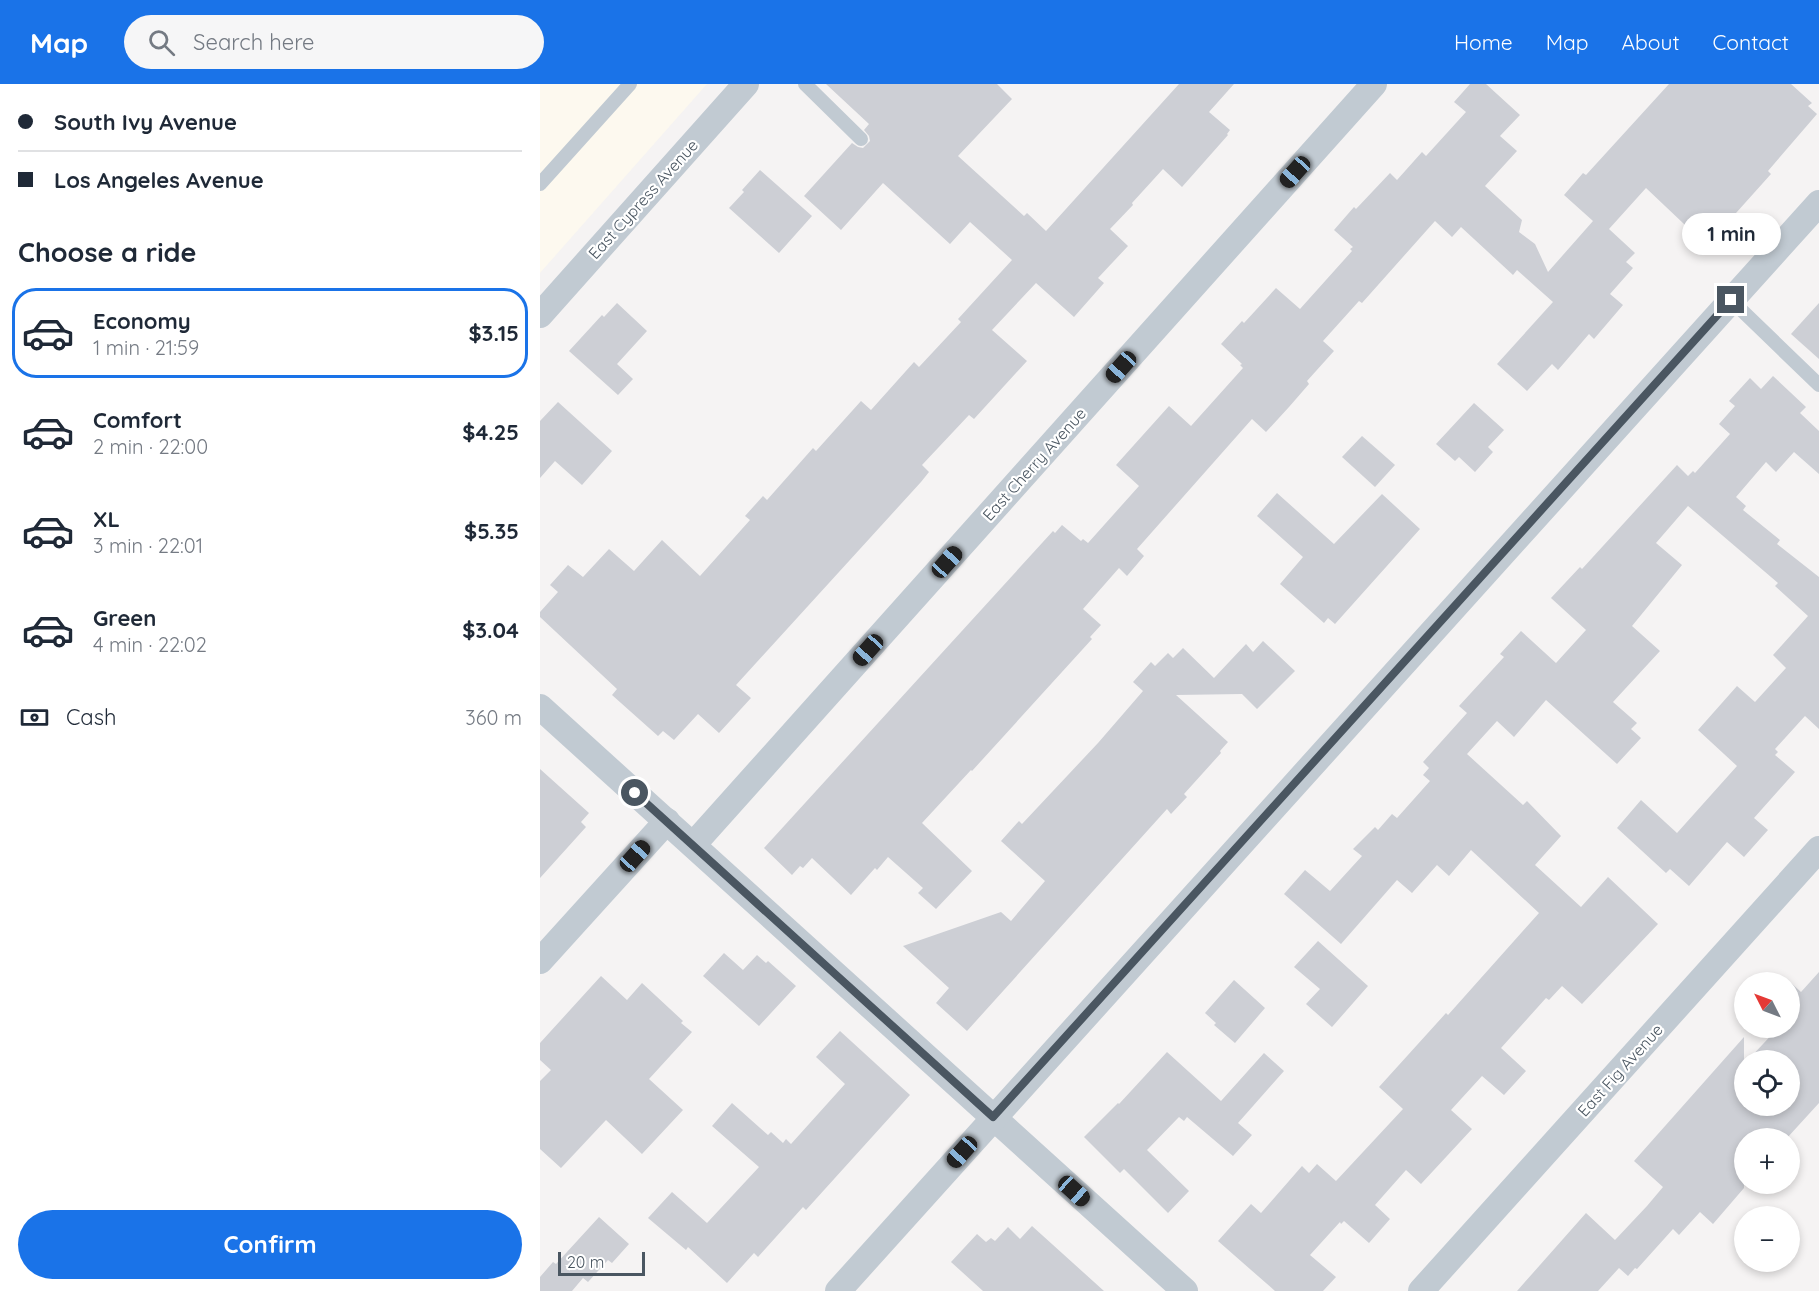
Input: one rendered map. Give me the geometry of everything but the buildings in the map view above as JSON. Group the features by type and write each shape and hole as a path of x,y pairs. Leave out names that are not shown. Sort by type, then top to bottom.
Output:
{"street":[{"name":"East Cypress Avenue","path":"540,315 746,84"},
{"name":"East Cherry Avenue","path":"693,845 1374,84"},
{"path":"837,1291 1819,203"},
{"path":"540,707 1185,1291"},
{"path":"540,961 667,821"},
{"name":"East Fig Avenue","path":"1421,1291 1819,849"}],"lane":[{"path":"540,184 630,84"},
{"path":"805,84 861,139"},
{"path":"1731,300 1819,385"}],"shaded area":[{"path":"540,84 707,84 540,273"}],"route":[{"path":"635,793 993,1117 1731,300"}]}
